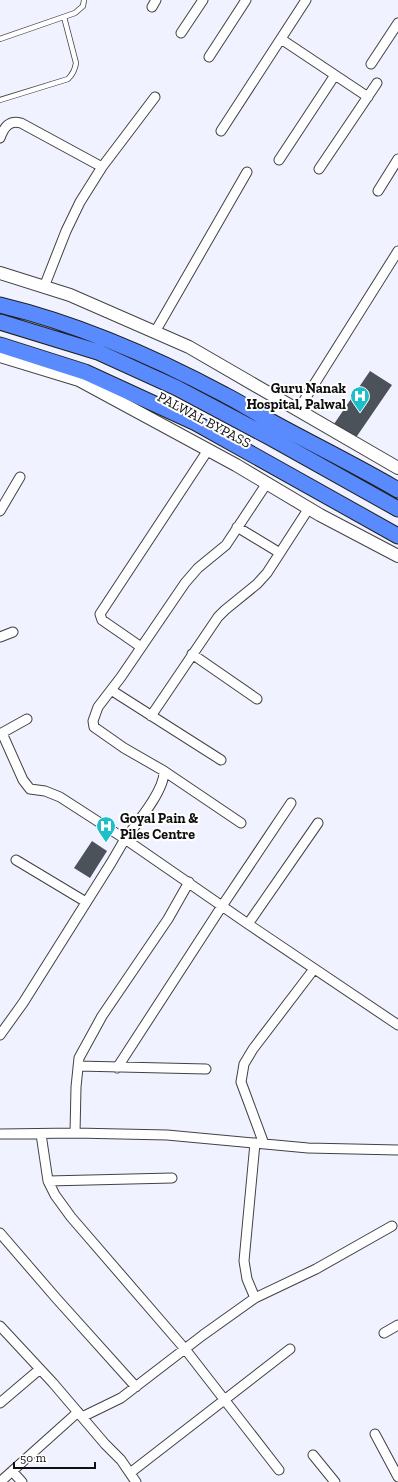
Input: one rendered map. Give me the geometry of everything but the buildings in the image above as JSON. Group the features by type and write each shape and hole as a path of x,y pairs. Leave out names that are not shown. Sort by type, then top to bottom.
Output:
{"highway":[{"path":"0,305 70,325 106,339 183,374 226,395 272,422 398,490"},
{"name":"PALWAL BYPASS","path":"0,322 98,352 177,388 398,509"},
{"name":"PALWAL BYPASS","path":"0,337 25,343 107,372 196,414 398,527"},
{"path":"0,345 86,372 196,423 398,536"}],"street":[{"path":"181,33 203,0"},
{"path":"209,57 246,0"},
{"path":"221,131 306,0"},
{"path":"371,64 398,23"},
{"path":"281,39 368,97"},
{"path":"279,160 335,75"},
{"path":"319,169 377,83"},
{"path":"44,287 66,231 80,202 102,167 155,97"},
{"path":"0,138 3,130 15,121 102,167"},
{"path":"378,191 398,159"},
{"path":"155,332 247,172"},
{"path":"298,410 398,251"},
{"path":"0,273 70,295 189,347 398,468"},
{"path":"0,356 79,380 398,556"},
{"path":"141,647 102,620 100,614 208,450"},
{"path":"0,511 20,478"},
{"path":"241,822 164,771 124,748 94,727 93,721 98,707 185,583 198,568 226,545 267,483"},
{"path":"151,716 218,617 257,584 267,573 309,508"},
{"path":"237,527 280,553"},
{"path":"0,637 14,632"},
{"path":"192,654 256,699"},
{"path":"111,690 221,760"},
{"path":"27,719 1,733 23,780 30,789 45,791 60,797 125,839 314,969 398,1024"},
{"path":"0,1035 23,1003 125,839 159,789 164,780 164,771"},
{"path":"117,1068 291,803"},
{"path":"248,924 318,822"},
{"path":"16,860 86,902"},
{"path":"75,1133 76,1087 79,1058 102,1016 164,925 188,882"},
{"path":"255,1298 247,1279 244,1261 259,1144 241,1082 244,1064 253,1049 314,969"},
{"path":"78,1066 206,1069"},
{"path":"0,1134 75,1133 168,1135 308,1148 398,1150"},
{"path":"40,1134 48,1181 55,1195 71,1217 185,1349 279,1470"},
{"path":"48,1181 172,1178"},
{"path":"0,1482 80,1414 121,1398 255,1298 316,1269 392,1226"},
{"path":"0,1233 136,1387"},
{"path":"384,1333 398,1325"},
{"path":"1,1328 40,1369 121,1460 136,1482"},
{"path":"130,1473 290,1349"},
{"path":"0,1403 40,1369"},
{"path":"375,1434 398,1477"},
{"path":"313,1455 335,1482"},
{"path":"12,1471 22,1482"}],"lane":[{"path":"0,39 75,13 83,6 84,0"},
{"path":"0,100 68,79 73,74 76,63 64,17"}],"place":[{"name":"Guru Nanak Hospital, Palwal","path":"360,413"},
{"name":"Goyal Pain & Piles Centre","path":"106,843"}]}
